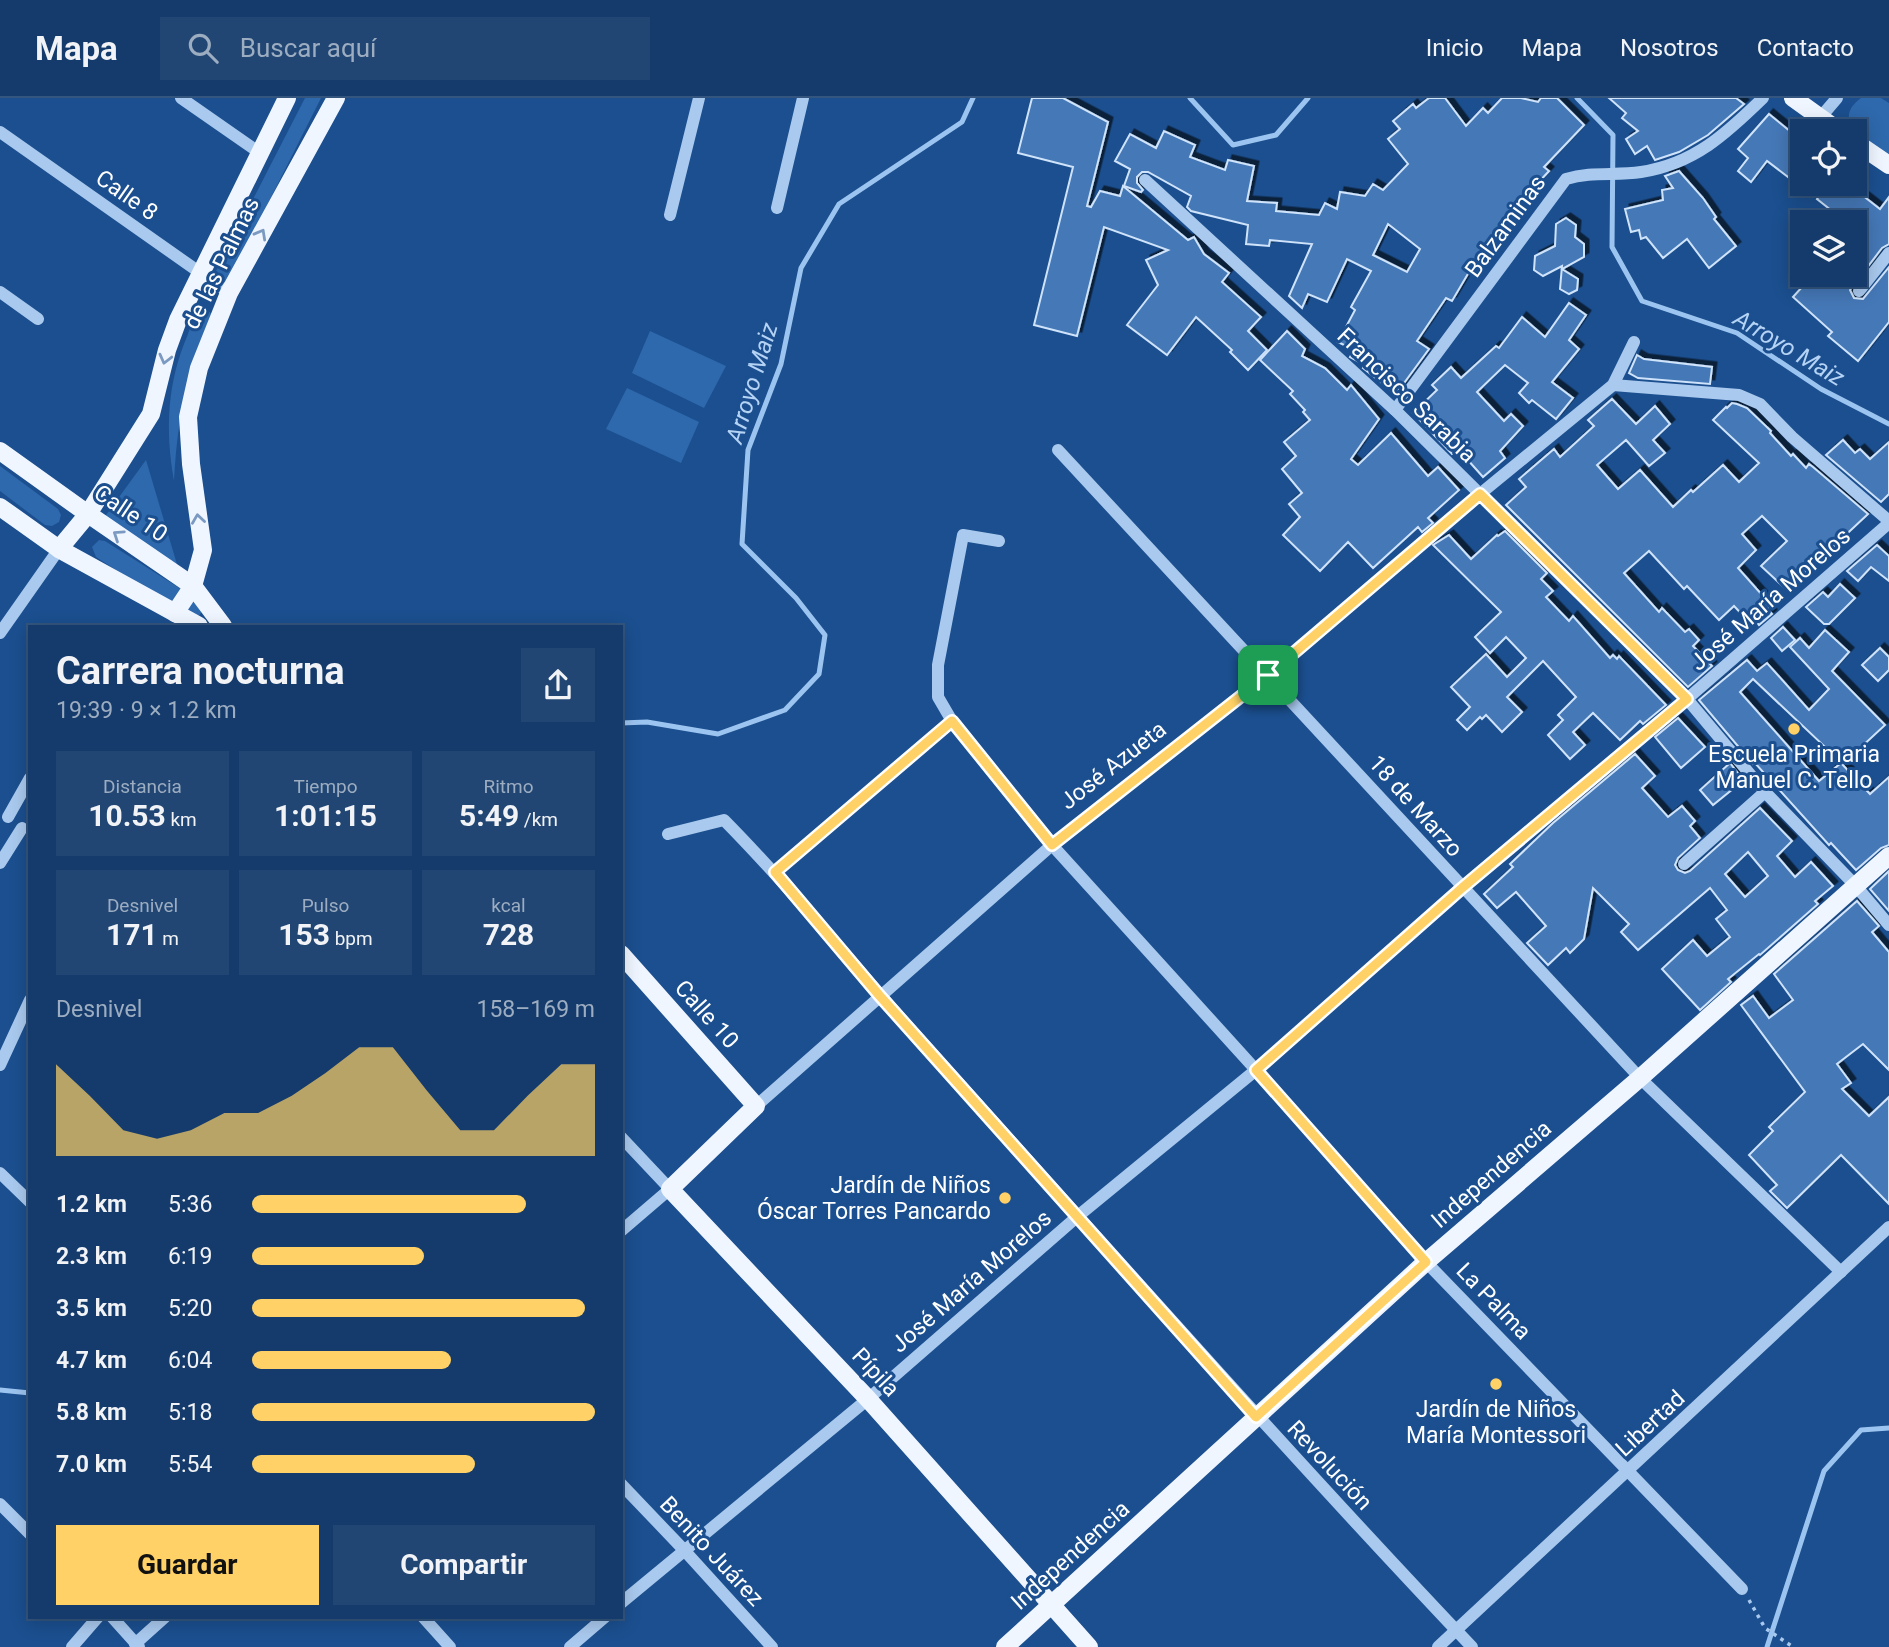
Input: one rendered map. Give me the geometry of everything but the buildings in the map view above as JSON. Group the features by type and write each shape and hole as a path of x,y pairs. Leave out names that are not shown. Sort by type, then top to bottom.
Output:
{"main road":[{"name":"de las Palmas","path":"59,549 88,514 152,414 167,350 178,320 287,98"},
{"name":"de las Palmas","path":"194,586 203,550 191,464 188,417 199,368 229,293 336,98"},
{"path":"1793,98 1820,118"},
{"path":"1867,150 1889,165"},
{"name":"Calle 10","path":"0,451 194,586 222,625"},
{"path":"0,507 59,549 197,625"},
{"path":"175,613 194,586"},
{"name":"Independencia","path":"1005,1647 1426,1262 1640,1078 1889,856"},
{"name":"Calle 10","path":"623,956 756,1106"},
{"name":"José Azueta","path":"670,1189 756,1106"},
{"name":"Pípila","path":"670,1189 868,1399 1088,1647"}],"street":[{"path":"181,98 260,153"},
{"path":"670,215 699,98"},
{"path":"777,208 803,98"},
{"name":"Balzaminas","path":"1395,410 1566,179 1584,173 1641,172 1691,158 1735,126 1763,98"},
{"path":"1820,118 1837,98"},
{"name":"Calle 8","path":"0,132 229,293"},
{"name":"Francisco Sarabia","path":"1145,180 1395,410 1687,699 1765,792 1855,885 1889,925"},
{"path":"1859,291 1889,253"},
{"path":"0,292 38,319"},
{"name":"José Azueta","path":"756,1106 1052,845 1268,675 1480,494 1613,385 1634,342"},
{"path":"1613,385 1740,395 1760,404 1792,437 1889,522"},
{"name":"18 de Marzo","path":"1058,450 1640,1078 1841,1272"},
{"name":"José María Morelos","path":"623,1601 868,1399 1078,1216 1256,1070 1462,888 1687,699 1889,522"},
{"name":"La Palma","path":"999,541 962,535 938,666 938,697 952,721 1052,845 1426,1262 1630,1470 1742,1589"},
{"path":"0,633 59,549"},
{"path":"775,872 952,721"},
{"path":"0,863 26,831 4,815 28,781"},
{"path":"1684,864 1765,792"},
{"name":"Revolución","path":"668,834 724,820 775,872 879,995 1256,1417 1472,1647"},
{"path":"0,1065 6,1031 28,1003"},
{"name":"Pípila","path":"623,1139 670,1189"},
{"path":"0,1173 28,1200"},
{"name":"José Azueta","path":"623,1229 670,1189"},
{"name":"Libertad","path":"1438,1647 1889,1227"},
{"name":"Benito Juárez","path":"623,1486 772,1647"},
{"path":"0,1504 28,1532"},
{"path":"72,1647 95,1619"},
{"path":"114,1619 137,1645 163,1619"},
{"path":"425,1619 450,1647"},
{"path":"570,1647 603,1619"}],"path":[{"path":"1742,1589 1765,1628 1793,1647"}],"shaded area":[{"path":"305,98 321,98 230,279 225,283 215,277 216,271"},
{"path":"1861,98 1881,98 1889,103 1889,156 1867,140 1867,119 1850,119 1852,107"},
{"path":"206,308 211,314 194,359 185,394 174,481 169,443 172,388 191,326 197,315"},
{"path":"650,331 726,366 704,408 632,373"},
{"path":"627,388 699,422 681,463 606,429"},
{"path":"146,460 179,571 101,522"},
{"path":"0,466 58,509 61,515 59,522 52,526 45,525 0,491"},
{"path":"99,540 105,541 200,601 200,614 188,617 96,557 92,547"}],"waterway":[{"name":"Arroyo Maiz","path":"623,723 647,722 718,734 785,710 819,674 825,635 796,598 742,544 748,450 781,364 801,268 839,204 962,122 973,98"},
{"name":"Arroyo Maiz","path":"1190,98 1233,145 1276,135 1308,98"},
{"name":"Arroyo Maiz","path":"1577,98 1613,135 1612,247 1642,301 1737,333 1821,389 1889,424"},
{"name":"Arroyo Maiz","path":"0,1390 28,1393"},
{"path":"1767,1647 1824,1471 1861,1430 1889,1428"}],"place":[{"name":"Escuela Primaria Manuel C. Tello","path":"1794,729"},
{"name":"Jardín de Niños Óscar Torres Pancardo","path":"1005,1198"},
{"name":"Jardín de Niños María Montessori","path":"1496,1384"}],"route":[{"path":"1480,494 1687,699 1462,888 1256,1070 1426,1262 1256,1417 879,995 775,872 952,721 1052,845 1268,675 1480,494"}]}
